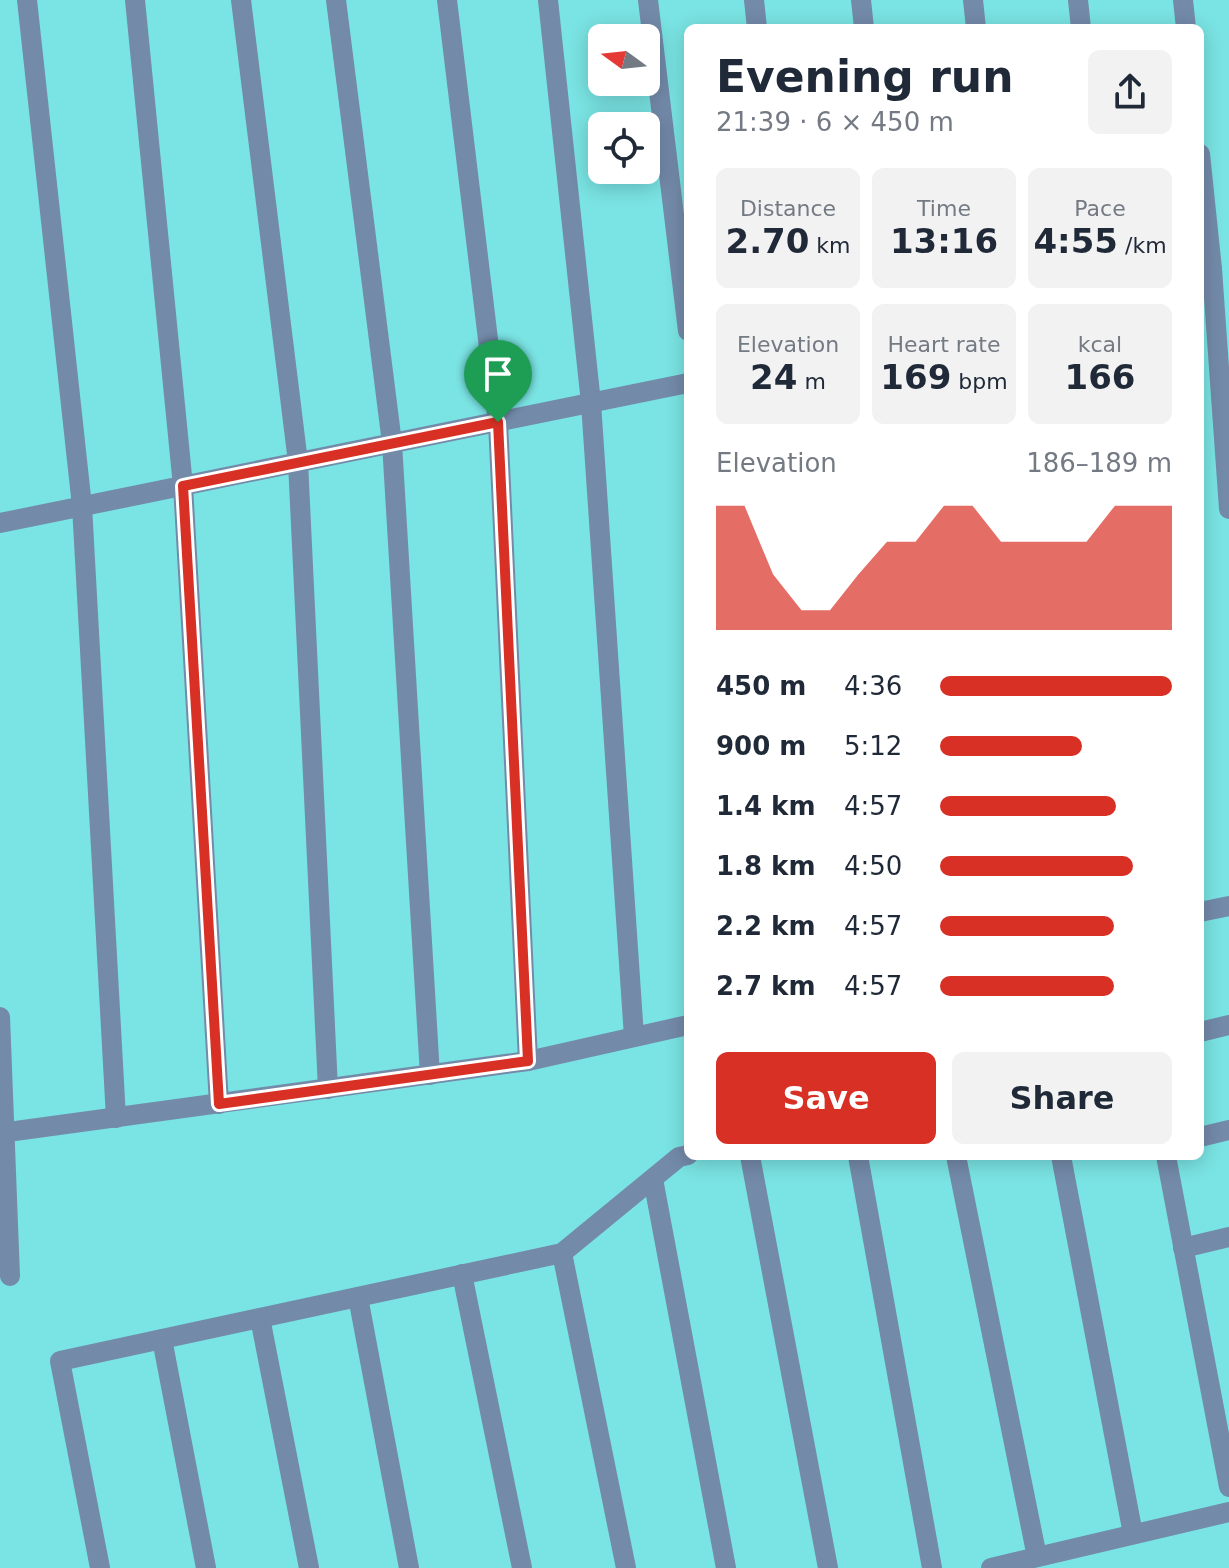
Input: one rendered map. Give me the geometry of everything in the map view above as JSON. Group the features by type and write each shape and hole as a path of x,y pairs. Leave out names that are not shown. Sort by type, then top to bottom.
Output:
{"street":[{"path":"27,0 82,506 116,1118"},
{"path":"135,0 183,486 219,1104"},
{"path":"241,0 298,462 328,1089"},
{"path":"336,0 392,443 430,1075"},
{"path":"447,0 498,422 528,1061"},
{"path":"548,0 591,403 634,1037"},
{"path":"648,0 684,298"},
{"path":"754,0 757,24"},
{"path":"861,0 864,24"},
{"path":"973,0 976,24"},
{"path":"1078,0 1081,24"},
{"path":"1183,0 1186,24"},
{"path":"1204,232 1229,509"},
{"path":"0,523 684,384"},
{"path":"1204,911 1229,906"},
{"path":"0,1017 2,1133 10,1276"},
{"path":"1204,1031 1229,1025"},
{"path":"2,1133 528,1061 684,1026"},
{"path":"1204,1136 1229,1130"},
{"path":"100,1568 60,1361 562,1253 684,1156"},
{"path":"751,1160 828,1568"},
{"path":"859,1160 932,1568"},
{"path":"957,1160 1037,1557"},
{"path":"1062,1160 1133,1534"},
{"path":"1167,1160 1229,1487"},
{"path":"653,1179 726,1568"},
{"path":"1183,1248 1229,1237"},
{"path":"562,1253 626,1568"},
{"path":"462,1274 522,1568"},
{"path":"358,1297 409,1568"},
{"path":"260,1318 309,1568"},
{"path":"162,1339 206,1568"},
{"path":"991,1568 1229,1512"}],"route":[{"path":"498,422 528,1061 219,1104 183,486 498,422"}]}
